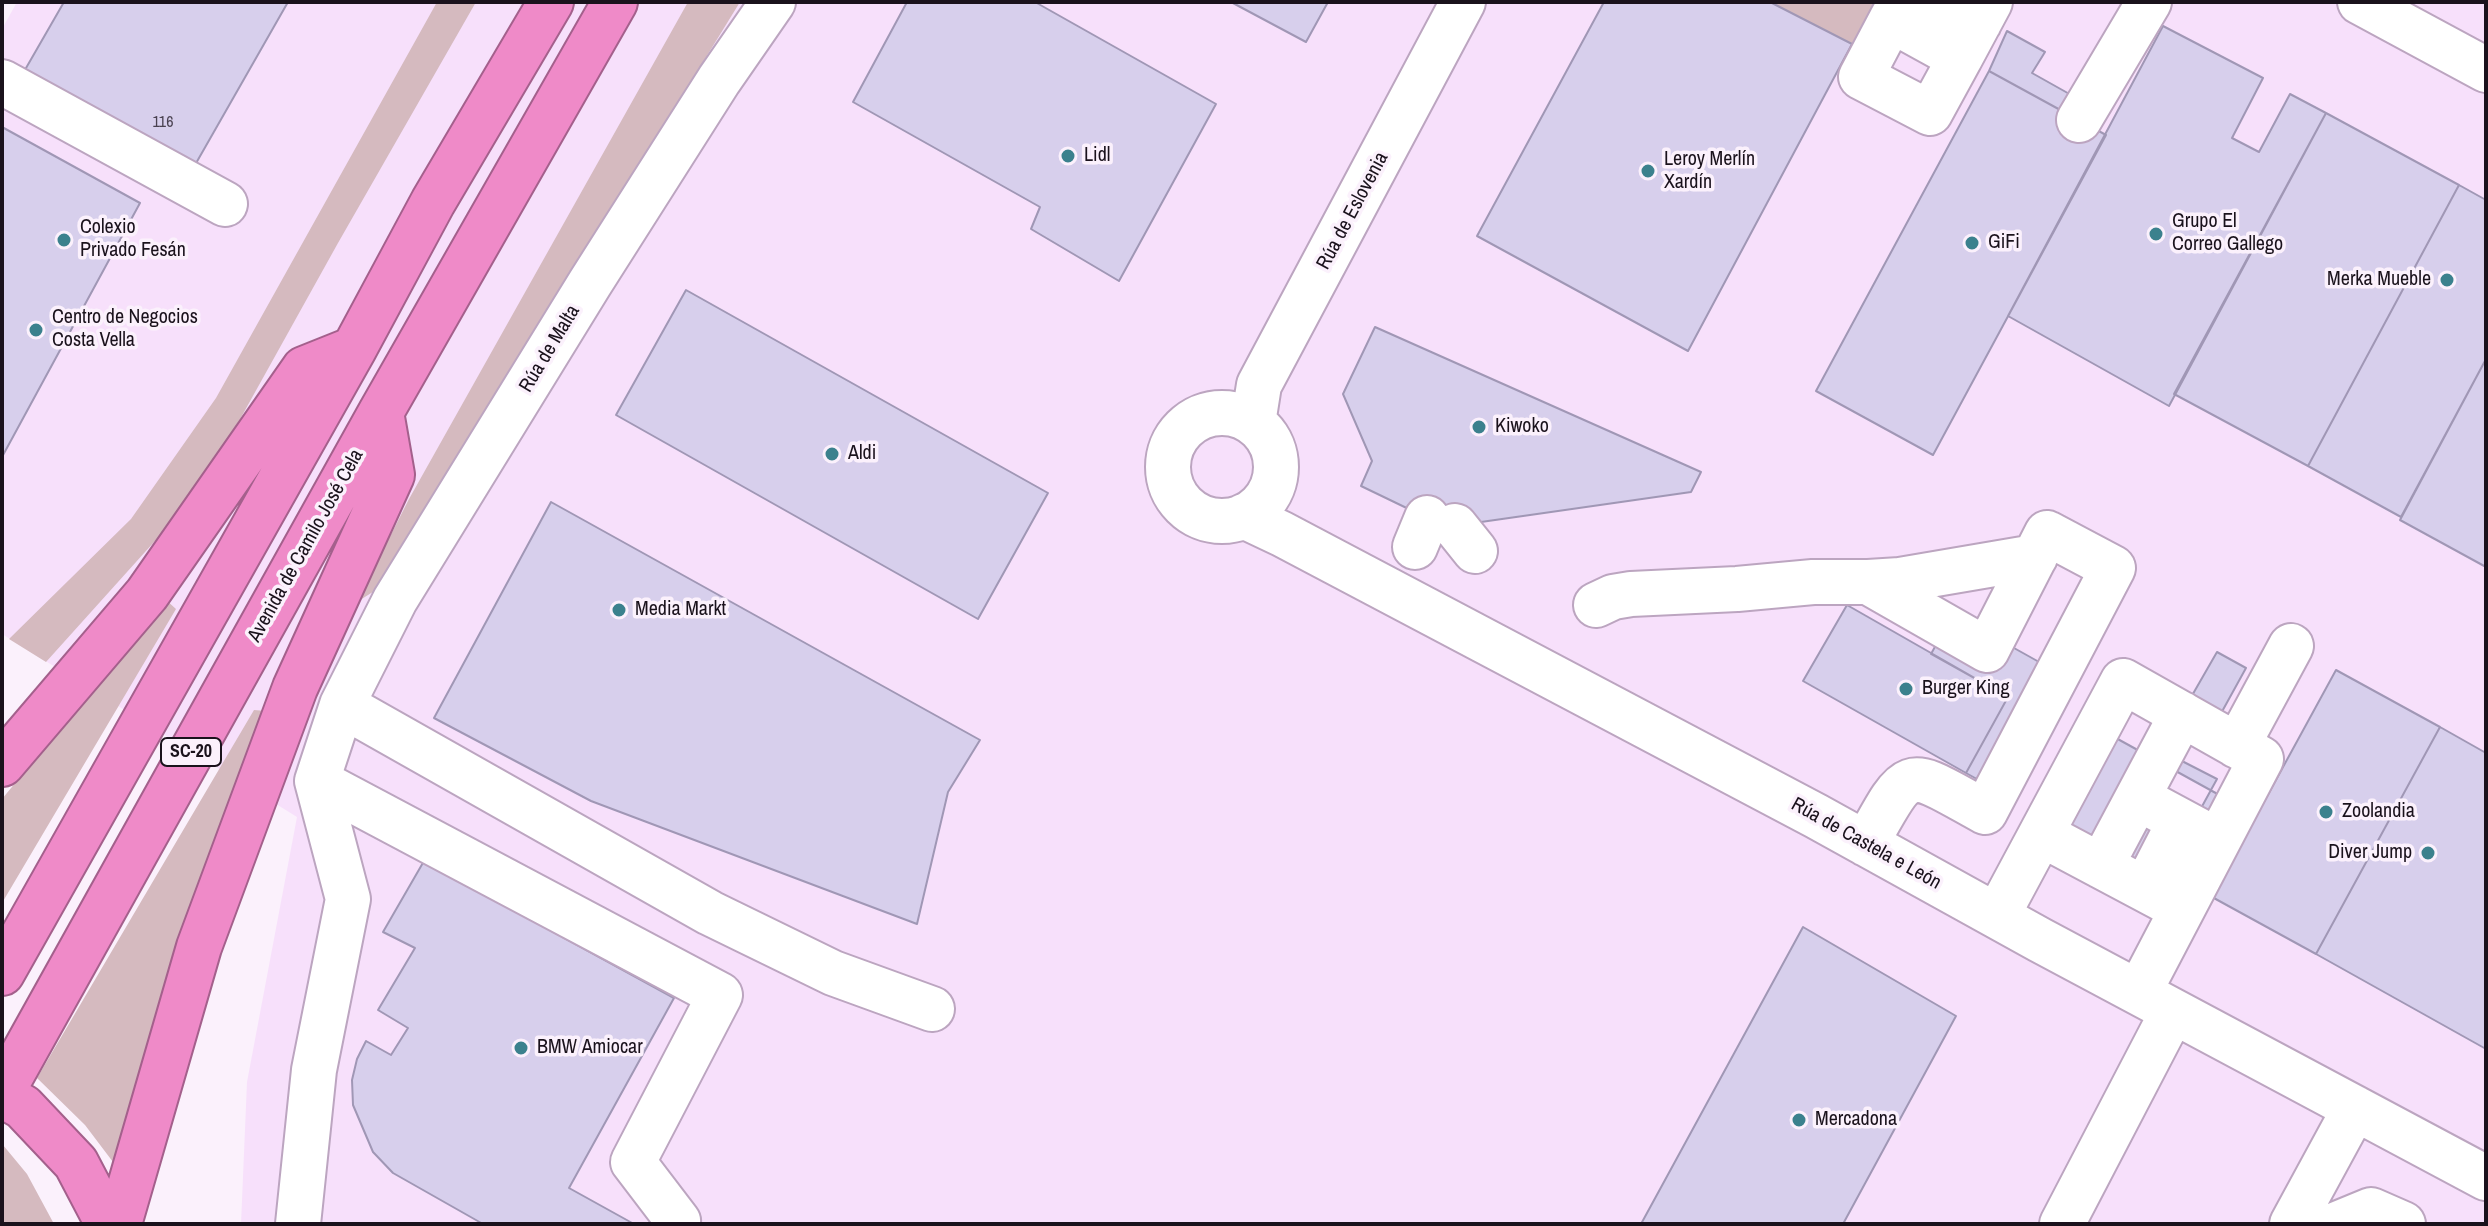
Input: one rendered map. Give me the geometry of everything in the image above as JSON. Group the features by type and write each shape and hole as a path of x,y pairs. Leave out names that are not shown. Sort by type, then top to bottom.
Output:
{"highway":[{"name":"SC-20","path":"2,973 354,349 433,202 551,2"},
{"name":"Avenida de Camilo José Cela","path":"2,1093 381,412 615,2"},
{"path":"2,764 147,594 304,369 354,349"},
{"path":"119,1224 199,947 295,688 392,475 381,412"},
{"path":"2,1093 23,1107 76,1163 108,1224"}],"street":[{"name":"Rúa de Malta","path":"317,781 342,705 403,587 606,257 719,80 773,2"},
{"name":"Rúa de Eslovenia","path":"1253,423 1259,385 1463,2"},
{"path":"1939,2 1977,28"},
{"path":"2079,120 2149,2"},
{"path":"2360,2 2486,70"},
{"path":"1896,11 1977,28 1930,113 1861,77 1896,11"},
{"path":"2,82 225,204"},
{"path":"1218,412 1237,414 1253,423 1265,433 1273,447 1275,478 1269,494 1258,507 1244,516 1214,520 1199,516 1174,493 1168,477 1167,460 1173,442 1184,427 1200,416 1218,412"},
{"name":"Rúa de Castela e León","path":"1244,516 1866,844 2486,1178"},
{"path":"1866,844 1896,792 1906,782 1916,778 1928,781 1985,812 2113,568 2047,533 1987,650 1868,582"},
{"path":"1596,605 1613,597 1631,594 1813,582 1900,580 2035,557"},
{"path":"2237,746 2291,646"},
{"path":"1997,916 2123,681 2261,759 2218,841 2164,899"},
{"path":"342,705 710,913 833,973 932,1009"},
{"path":"2101,866 2182,714"},
{"path":"298,1224 314,1070 348,899 317,781"},
{"path":"317,781 720,995 633,1162 678,1221 677,1224"},
{"path":"2138,798 2218,841"},
{"path":"2062,1224 2156,1002 2164,899 2180,821"},
{"path":"2041,834 2164,899"},
{"path":"2292,1224 2355,1108"},
{"path":"2337,1224 2371,1210 2403,1224"}],"shaded area":[{"path":"17,2 2486,2 2486,1224 241,1224 247,1082 297,817 2,634 2,29"},
{"path":"437,2 476,2 239,421 163,532 46,662 9,639 131,519 216,398"},
{"path":"688,2 740,2 379,588 357,602 409,499"},
{"path":"1770,2 1875,2 1852,44"},
{"path":"166,600 176,609 2,903 2,799"},
{"path":"254,710 266,711 113,1162 85,1125 37,1078"},
{"path":"3,1145 27,1174 54,1224 2,1224"}],"building":[{"path":"64,2 288,2 191,172 22,75"},
{"name":"Lidl","path":"907,2 1035,2 1216,104 1119,281 1031,229 1040,207 853,102"},
{"path":"1231,2 1328,2 1306,42"},
{"name":"Leroy Merlín Xardín","path":"1604,2 1770,2 1852,44 1688,351 1477,236"},
{"name":"Grupo El Correo Gallego","path":"2163,26 2263,78 2232,138 2259,152 2290,94 2326,113 2169,406 2008,316"},
{"path":"2007,31 2045,52 2032,73 2073,96 2064,112 1989,71"},
{"name":"GiFi","path":"1989,71 2106,135 1933,455 1816,391"},
{"path":"2326,113 2459,185 2308,466 2174,394"},
{"name":"Centro de Negocios Costa Vella","path":"2,127 140,203 2,457"},
{"name":"Merka Mueble","path":"2459,185 2486,200 2486,359 2401,517 2308,466"},
{"name":"Aldi","path":"686,290 1048,493 978,619 616,415"},
{"name":"Kiwoko","path":"1375,327 1701,472 1691,492 1446,527 1361,486 1372,461 1343,394"},
{"path":"2486,359 2486,567 2400,520"},
{"name":"Media Markt","path":"551,502 980,740 948,792 917,924 591,801 434,718"},
{"name":"Burger King","path":"1847,605 2008,697 1966,773 1803,681"},
{"path":"1953,614 2066,677 2002,793 1966,773 2008,697 1931,654"},
{"path":"2217,652 2246,668 2219,717 2190,699"},
{"name":"Zoolandia","path":"2336,670 2440,727 2316,954 2212,897"},
{"name":"Diver Jump","path":"2440,727 2486,753 2486,1049 2316,954"},
{"path":"2105,732 2232,802 2184,891 2056,821"},
{"path":"2178,759 2217,779 2194,821 2156,801"},
{"name":"BMW Amiocar","path":"424,861 674,998 569,1188 634,1224 483,1224 393,1173 373,1152 353,1105 352,1080 366,1041 391,1055 408,1028 378,1010 415,948 383,932"},
{"name":"Mercadona","path":"1803,927 1956,1016 1843,1224 1641,1224"}],"place":[{"name":"Lidl","path":"1068,156"},
{"name":"Leroy Merlín Xardín","path":"1648,171"},
{"name":"Grupo El Correo Gallego","path":"2156,234"},
{"name":"Colexio Privado Fesán","path":"64,240"},
{"name":"GiFi","path":"1972,243"},
{"name":"Merka Mueble","path":"2447,280"},
{"name":"Centro de Negocios Costa Vella","path":"36,330"},
{"name":"Kiwoko","path":"1479,427"},
{"name":"Aldi","path":"832,454"},
{"name":"Media Markt","path":"619,610"},
{"name":"Burger King","path":"1906,689"},
{"name":"Zoolandia","path":"2326,812"},
{"name":"Diver Jump","path":"2428,853"},
{"name":"BMW Amiocar","path":"521,1048"},
{"name":"Mercadona","path":"1799,1120"}]}
